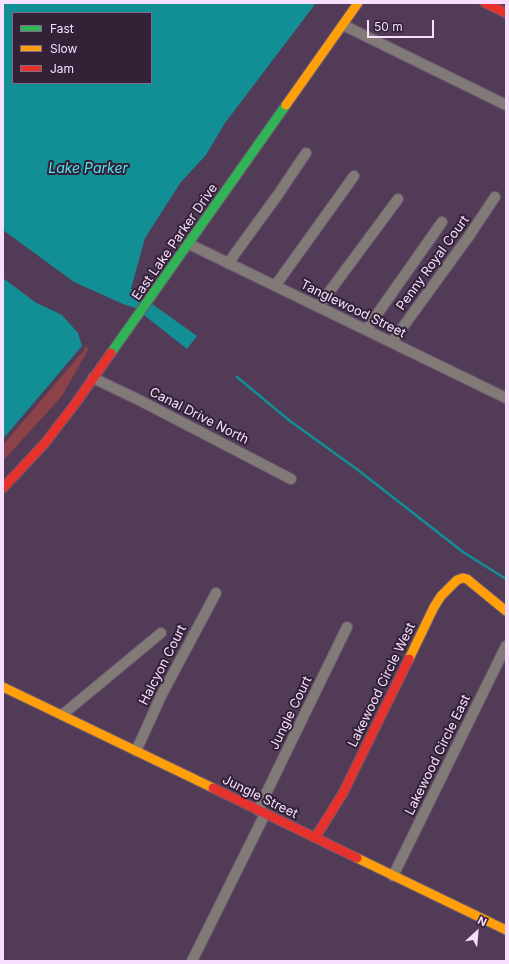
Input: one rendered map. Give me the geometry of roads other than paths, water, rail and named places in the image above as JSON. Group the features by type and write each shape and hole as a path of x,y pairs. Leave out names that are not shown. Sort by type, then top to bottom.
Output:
{"street":[{"name":"East Lake Parker Drive","path":"3,488 45,443 140,314 358,3"},
{"path":"485,3 506,13"},
{"path":"343,25 506,105"},
{"path":"229,264 306,152"},
{"path":"275,286 354,176"},
{"name":"Penny Royal Court","path":"392,342 469,236 495,197"},
{"path":"318,307 398,199"},
{"path":"366,330 442,222"},
{"name":"Tanglewood Street","path":"189,244 506,398"},
{"name":"Canal Drive North","path":"93,378 139,400 291,479"},
{"name":"Lakewood Circle West","path":"316,838 326,817 343,793 434,607 441,596 457,580 463,578 467,579 506,611"},
{"name":"Halcyon Court","path":"136,751 161,696 216,593"},
{"name":"Jungle Court","path":"192,961 347,627"},
{"path":"62,715 161,633"},
{"name":"Lakewood Circle East","path":"393,876 506,646"},
{"name":"Jungle Street","path":"3,687 506,930"}],"water":[{"name":"Lake Parker","path":"3,3 316,3 225,123 206,155 181,182 145,238 131,289 197,336 187,349 135,308 74,282 3,230"},
{"path":"3,278 35,302 62,315 78,333 82,346 3,439"}],"waterway":[{"path":"237,377 290,421 358,470 463,552 506,579"}]}
